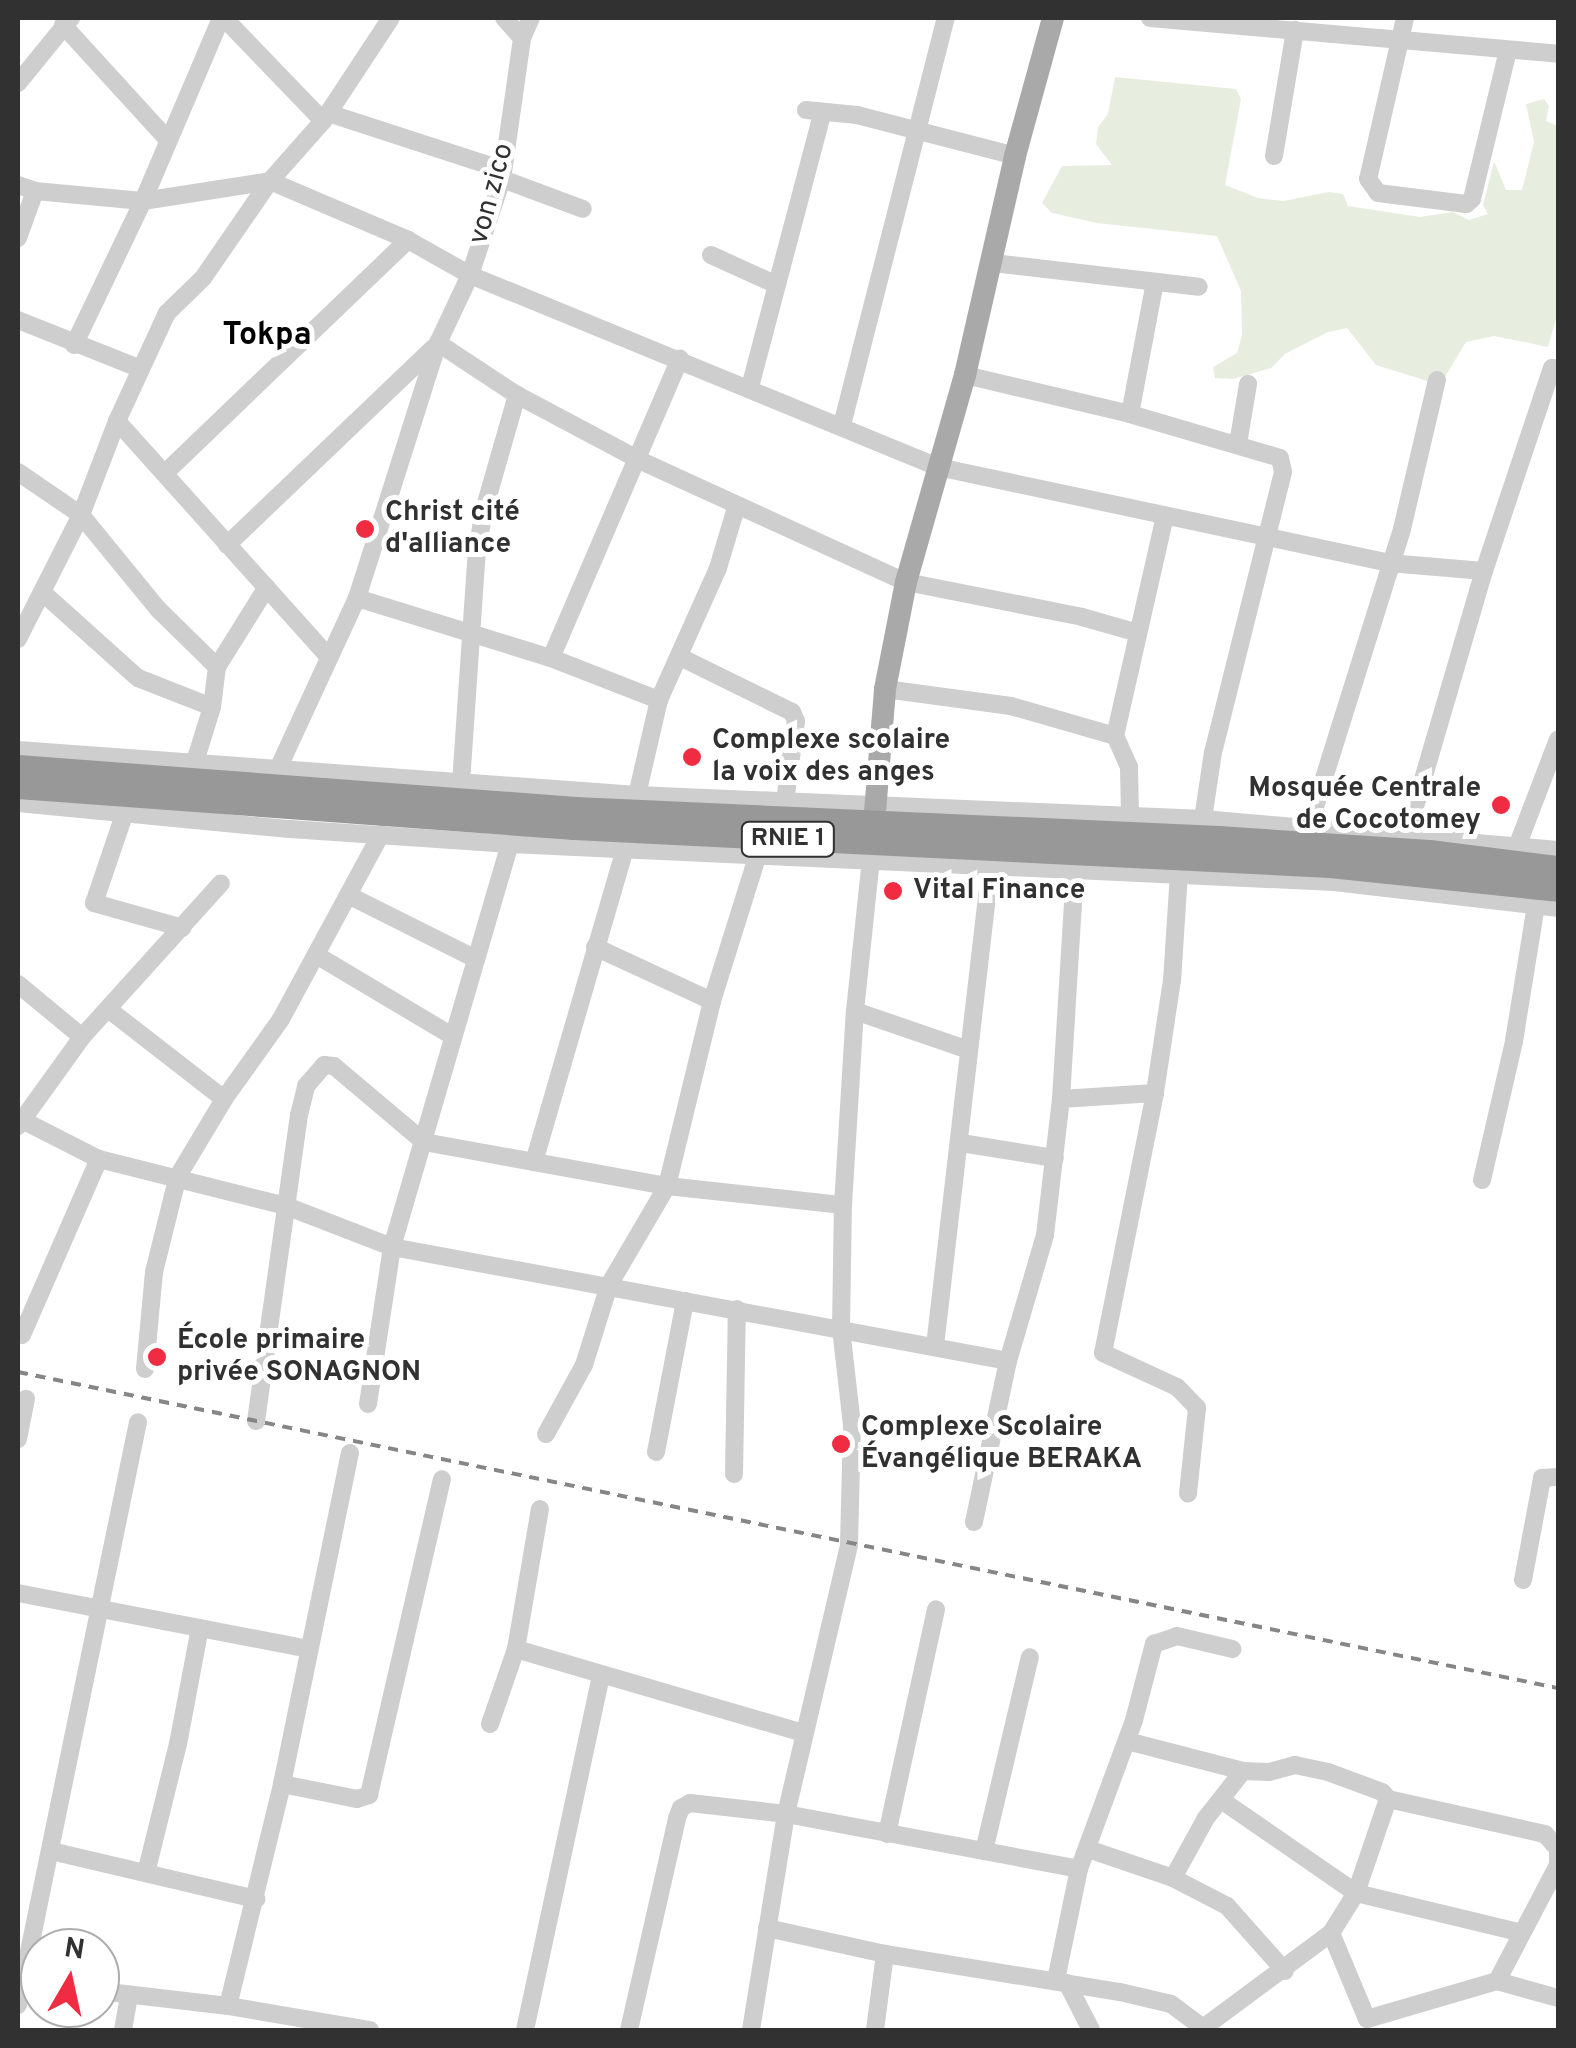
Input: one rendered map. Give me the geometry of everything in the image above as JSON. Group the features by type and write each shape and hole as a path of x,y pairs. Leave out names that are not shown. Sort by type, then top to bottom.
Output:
{"highway":[{"name":"RNIE 1","path":"18,766 1330,865 1558,889"},
{"name":"RNIE 1","path":"18,786 293,808 873,833 1218,838 1430,852 1558,868"}],"main road":[{"path":"873,833 885,689 906,582 993,263 1015,156 1053,18"}],"street":[{"path":"74,345 143,201 166,139 222,18 326,117 502,175 582,208"},
{"path":"377,18 381,37"},
{"path":"18,639 81,515 116,420 166,314 203,278 270,181 326,117 391,18"},
{"path":"504,18 522,38"},
{"name":"von zico","path":"438,343 470,275 502,175 522,38 531,18"},
{"path":"842,425 946,18"},
{"path":"1150,18 1558,54"},
{"path":"1405,18 1369,184 1378,193 1466,204 1472,199 1508,50"},
{"path":"18,82 67,21 166,139"},
{"path":"1274,156 1295,30"},
{"path":"750,387 814,112 857,115 1015,156"},
{"path":"18,238 26,188 143,201 270,181 408,240 470,275 938,467 1389,563 1484,571"},
{"path":"165,473 408,240"},
{"path":"711,256 774,284"},
{"path":"993,263 1198,287"},
{"path":"1130,414 1155,282"},
{"path":"18,320 141,369"},
{"path":"227,544 438,343"},
{"path":"438,343 516,394 639,460 736,508 906,582 1082,617 1138,633"},
{"path":"277,771 327,655 357,598 438,343"},
{"path":"551,658 680,359"},
{"path":"1407,834 1484,571 1552,368 1558,369"},
{"path":"964,374 1130,414 1280,458 1283,472 1213,752 1203,819"},
{"path":"1309,826 1402,528 1438,380"},
{"path":"1238,444 1248,384"},
{"path":"461,783 470,633 484,510 516,394"},
{"path":"116,420 327,655"},
{"path":"18,472 81,515 158,608 217,667"},
{"path":"637,795 659,700 718,568 736,508"},
{"path":"1130,814 1128,767 1115,736 1165,516"},
{"path":"194,764 212,707 217,667 267,586"},
{"path":"42,592 146,683 170,688 212,707"},
{"path":"357,598 551,658 659,700"},
{"path":"680,657 792,712 796,722 785,801"},
{"path":"885,689 1011,706 1115,736"},
{"path":"18,750 637,795 785,801 873,833 990,863 1398,887 1558,908"},
{"path":"1518,844 1557,750"},
{"path":"18,803 124,815 510,844 758,854 873,833 1130,814 1407,834 1558,850"},
{"path":"124,815 94,903 183,928"},
{"path":"751,2030 786,1814 849,1546 852,1426 841,1328 843,1205 855,1011 873,833"},
{"path":"144,1370 154,1272 178,1176 318,956 381,834"},
{"path":"368,1404 392,1247 510,844"},
{"path":"534,1162 625,848"},
{"path":"546,1434 584,1366 609,1285 667,1186 712,1002 758,854"},
{"path":"934,1346 962,1142 966,1049 990,863"},
{"path":"974,1522 1008,1361 1045,1234 1061,1099 1075,867"},
{"path":"1179,873 1172,980 1155,1093 1103,1353 1178,1387 1198,1408 1188,1494"},
{"path":"221,883 82,1037 20,1123 99,1159 286,1206 392,1247 1008,1361"},
{"path":"350,896 476,959"},
{"path":"1482,1180 1514,1041 1536,904"},
{"path":"595,947 712,1002"},
{"path":"318,956 452,1036"},
{"path":"18,984 82,1037"},
{"path":"108,1010 224,1100"},
{"path":"855,1011 966,1049"},
{"path":"256,1421 306,1086 324,1065 334,1066 424,1142 667,1186 843,1205"},
{"path":"1061,1099 1155,1093"},
{"path":"962,1142 1055,1158"},
{"path":"22,1335 99,1159"},
{"path":"656,1452 684,1301"},
{"path":"734,1474 738,1308"},
{"path":"18,1439 26,1399"},
{"path":"37,1928 96,1612 138,1422"},
{"path":"228,2006 282,1784 350,1453"},
{"path":"1523,1580 1542,1478 1558,1476"},
{"path":"282,1784 357,1799 369,1795 442,1479"},
{"path":"490,1724 516,1650 540,1508"},
{"path":"18,1593 96,1612 308,1649"},
{"path":"886,1834 936,1609"},
{"path":"147,1870 178,1744 200,1628"},
{"path":"1091,2030 1061,1982 1080,1868 1127,1741 1154,1644 1177,1636 1232,1649"},
{"path":"516,1650 803,1733"},
{"path":"984,1851 1030,1657"},
{"path":"525,2030 601,1676"},
{"path":"1127,1741 1244,1771 1269,1772 1295,1766 1328,1772 1382,1792 1388,1799 1545,1834 1555,1841 1558,1865 1497,1981"},
{"path":"1173,1878 1221,1800 1244,1771"},
{"path":"767,1928 885,1954 1170,2004 1204,2029 1330,1933 1356,1892 1388,1799"},
{"path":"1221,1800 1356,1892 1520,1932"},
{"path":"629,2030 681,1808 690,1803 786,1814 1080,1868"},
{"path":"1088,1849 1173,1878 1227,1906 1285,1971"},
{"path":"52,1850 256,1898"},
{"path":"1330,1933 1373,2024 1497,1981 1558,1998"},
{"path":"875,2030 885,1954"},
{"path":"120,1994 228,2006 370,2030"},
{"path":"123,2030 129,1996"}],"green space":[{"path":"1115,77 1236,89 1241,99 1225,185 1258,198 1283,201 1329,192 1343,194 1348,206 1420,217 1453,212 1469,220 1488,214 1483,205 1494,161 1506,190 1522,190 1534,142 1526,104 1544,99 1549,106 1546,121 1558,126 1558,312 1548,347 1494,336 1466,342 1440,385 1376,365 1347,328 1328,332 1285,354 1271,368 1233,379 1215,378 1213,367 1237,353 1242,335 1241,291 1217,236 1097,223 1052,213 1042,203 1062,166 1112,165 1096,144 1098,127 1108,114"}],"railway":[{"path":"18,1372 1558,1688"}],"place":[{"name":"Christ cité d'alliance","path":"365,529"},
{"name":"Complexe scolaire la voix des anges","path":"692,757"},
{"name":"Mosquée Centrale de Cocotomey","path":"1501,805"},
{"name":"Vital Finance","path":"893,891"},
{"name":"École primaire privée SONAGNON","path":"157,1357"},
{"name":"Complexe Scolaire Évangélique BERAKA","path":"841,1444"}],"district":[{"name":"Tokpa","path":"267,336"}]}
